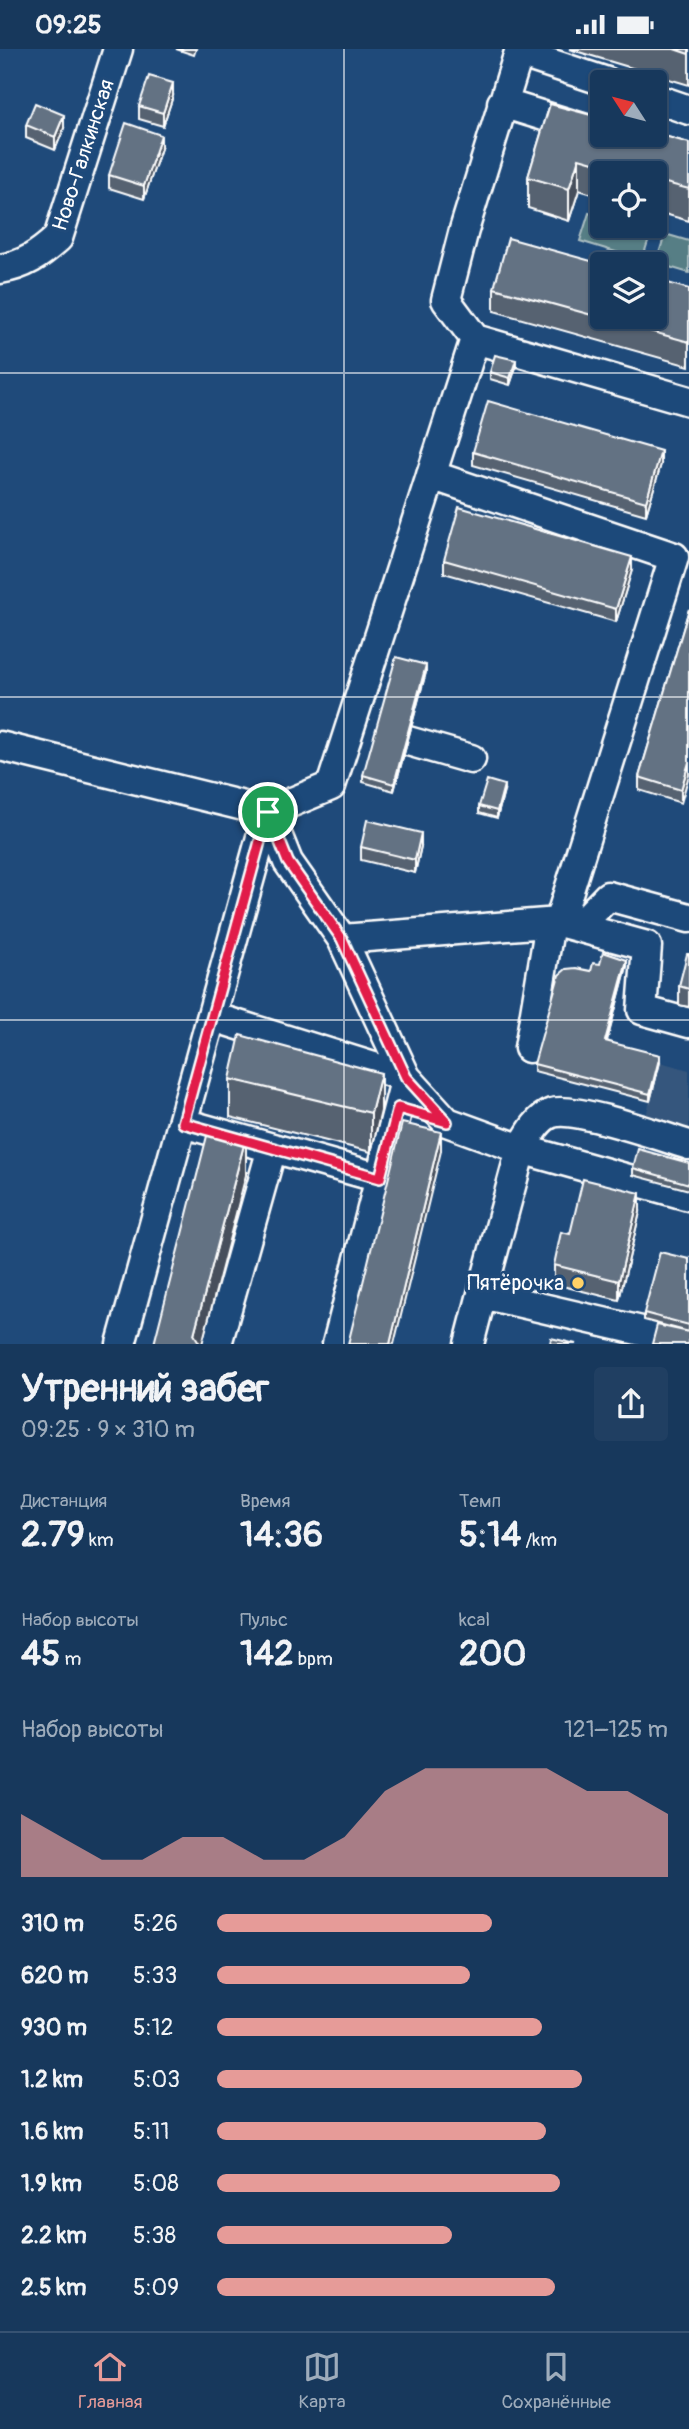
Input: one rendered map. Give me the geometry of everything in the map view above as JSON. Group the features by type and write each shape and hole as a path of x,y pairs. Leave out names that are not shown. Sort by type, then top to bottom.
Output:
{"street":[{"name":"Ново-Галкинская","path":"0,269 19,266 43,252 58,238 118,49"},
{"path":"590,76 519,51 446,300 475,339 689,401"},
{"path":"667,102 689,110"},
{"path":"502,103 590,130"},
{"path":"0,746 268,812 331,786 362,728 431,475 475,339"},
{"path":"431,475 674,558 562,924 529,1048"},
{"path":"408,741 471,759"},
{"path":"268,812 288,862 342,939 406,1077 447,1122"},
{"path":"121,1344 268,812"},
{"path":"562,924 608,896 689,918"},
{"path":"342,939 562,924 647,946 642,1010 689,1023"},
{"path":"213,1017 406,1077"},
{"path":"337,1344 406,1077"},
{"path":"398,1108 447,1122 521,1149 689,1196"},
{"path":"469,1344 521,1149 534,1127 552,1113 581,1114 689,1145"},
{"path":"183,1123 380,1178"},
{"path":"217,1344 272,1148"},
{"path":"482,1294 689,1342"}],"shaded area":[{"path":"660,1062 689,1070 689,1139 643,1127"}],"green space":[{"path":"589,213 590,238 649,238 645,252 616,252 580,241"},
{"path":"667,235 689,241 689,273 667,266 667,252 659,252"}],"building":[{"path":"674,49 689,49 689,54"},
{"path":"149,76 173,83 163,113 139,106"},
{"path":"35,103 64,115 55,137 26,125"},
{"path":"550,104 590,115 590,147 667,147 667,137 689,143 689,189 667,183 667,161 590,161 579,158 569,189 528,177"},
{"path":"126,123 161,135 144,186 109,175"},
{"path":"508,238 590,261 590,315 494,288"},
{"path":"667,283 689,289 689,342 642,329 667,329"},
{"path":"495,355 516,360 510,378 490,372"},
{"path":"488,401 661,451 646,502 473,452"},
{"path":"459,507 632,557 616,609 444,560"},
{"path":"689,609 689,762 681,790 639,777"},
{"path":"396,657 426,665 394,784 363,775"},
{"path":"487,780 504,785 497,811 479,806"},
{"path":"367,820 421,833 415,860 361,847"},
{"path":"603,952 627,960 605,1041 660,1055 650,1094 534,1064 559,975 566,969 591,971 593,963 600,964"},
{"path":"689,954 689,989 679,986"},
{"path":"240,1035 381,1073 371,1113 230,1079"},
{"path":"402,1123 441,1132 390,1344 348,1344"},
{"path":"209,1128 246,1137 194,1334 200,1344 154,1344"},
{"path":"638,1149 689,1163 689,1184 633,1168"},
{"path":"583,1179 640,1193 619,1281 554,1265 561,1232 570,1234"},
{"path":"660,1252 689,1259 689,1325 644,1313"},
{"path":"657,1325 689,1332 689,1344 652,1344"},
{"path":"551,1338 576,1344 550,1344"}],"place":[{"name":"Пятёрочка","path":"578,1283"}],"route":[{"path":"268,812 288,862 342,939 406,1077 447,1122 398,1108 380,1178 183,1123 268,812"}]}
